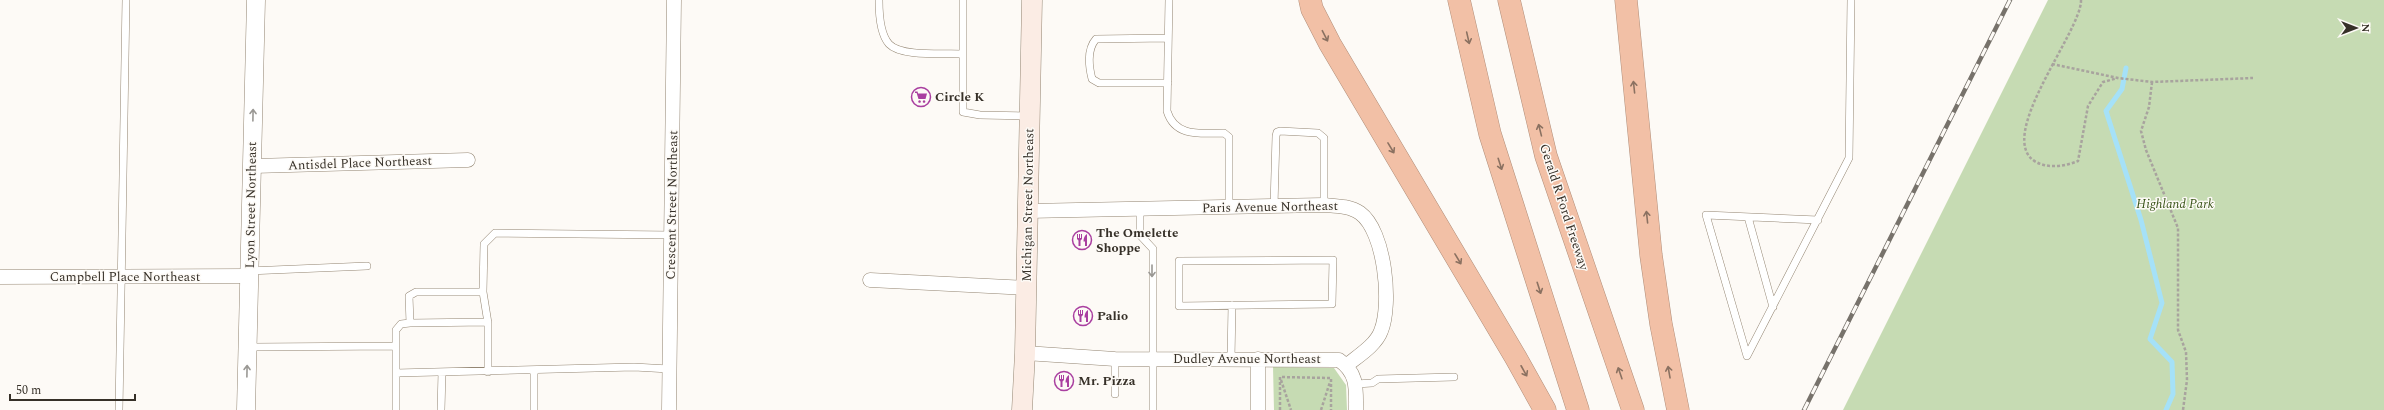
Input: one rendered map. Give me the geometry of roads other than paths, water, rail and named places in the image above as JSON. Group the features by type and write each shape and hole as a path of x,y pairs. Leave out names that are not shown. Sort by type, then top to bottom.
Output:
{"highway":[{"path":"1310,0 1312,8 1330,44 1516,358 1545,410"},
{"path":"1459,0 1490,134 1578,410"},
{"name":"Gerald R Ford Freeway","path":"1508,0 1546,156 1633,410"},
{"path":"1626,0 1651,255 1660,324 1678,410"}],"main road":[{"name":"Michigan Street Northeast","path":"1022,410 1025,353 1032,0"}],"street":[{"name":"Lyon Street Northeast","path":"246,410 256,0"},
{"name":"Crescent Street Northeast","path":"670,410 669,369 674,0"},
{"name":"Antisdel Place Northeast","path":"252,166 468,160"},
{"name":"Paris Avenue Northeast","path":"1028,211 1324,205 1344,206 1359,212 1367,220 1379,240 1384,264 1385,320 1381,332 1347,365"},
{"name":"Campbell Place Northeast","path":"0,277 121,277 249,274"},
{"path":"870,280 1026,288"},
{"name":"Dudley Avenue Northeast","path":"1025,353 1115,359 1340,360 1347,365"},
{"path":"1258,359 1258,410"},
{"path":"1347,365 1354,374 1356,384 1356,410"}],"lane":[{"path":"119,410 126,0"},
{"path":"879,0 880,22 889,44 901,50 913,53 962,54"},
{"path":"963,0 963,112 980,115 1030,116"},
{"path":"1169,0 1167,111 1178,128 1184,132 1224,133 1229,137 1229,207"},
{"path":"1818,220 1706,215 1747,356 1773,307 1818,220 1850,158 1851,0"},
{"path":"1168,38 1096,39 1092,44 1090,59 1092,79 1099,83 1168,83"},
{"path":"1274,206 1276,136 1277,132 1280,131 1318,132 1324,138 1324,205"},
{"path":"1140,209 1140,235 1152,249 1152,410"},
{"path":"1748,216 1773,307"},
{"path":"488,372 488,322 483,292 484,244 494,234 672,235"},
{"path":"1333,260 1332,304 1232,305 1179,306 1179,261 1333,260"},
{"path":"249,274 367,266"},
{"path":"410,323 409,296 412,293 483,292"},
{"path":"1231,359 1232,305"},
{"path":"396,410 396,330 401,324 488,322"},
{"path":"248,347 396,346"},
{"path":"1115,359 1115,394"},
{"path":"396,373 534,371 634,367 669,369"},
{"path":"534,371 534,410"},
{"path":"441,410 442,372"},
{"path":"1356,384 1372,383 1378,379 1454,377"}],"waterway":[{"path":"2126,68 2122,89 2106,111 2141,220 2162,303 2150,339 2172,362 2173,394 2166,410"}],"railway":[{"path":"1804,410 2010,0"}],"place":[{"name":"Circle K","path":"921,97"},
{"name":"The Omelette Shoppe","path":"1082,240"},
{"name":"Palio","path":"1083,316"},
{"name":"Mr. Pizza","path":"1064,381"}],"park label":[{"name":"Highland Park","path":"2175,204"}]}
